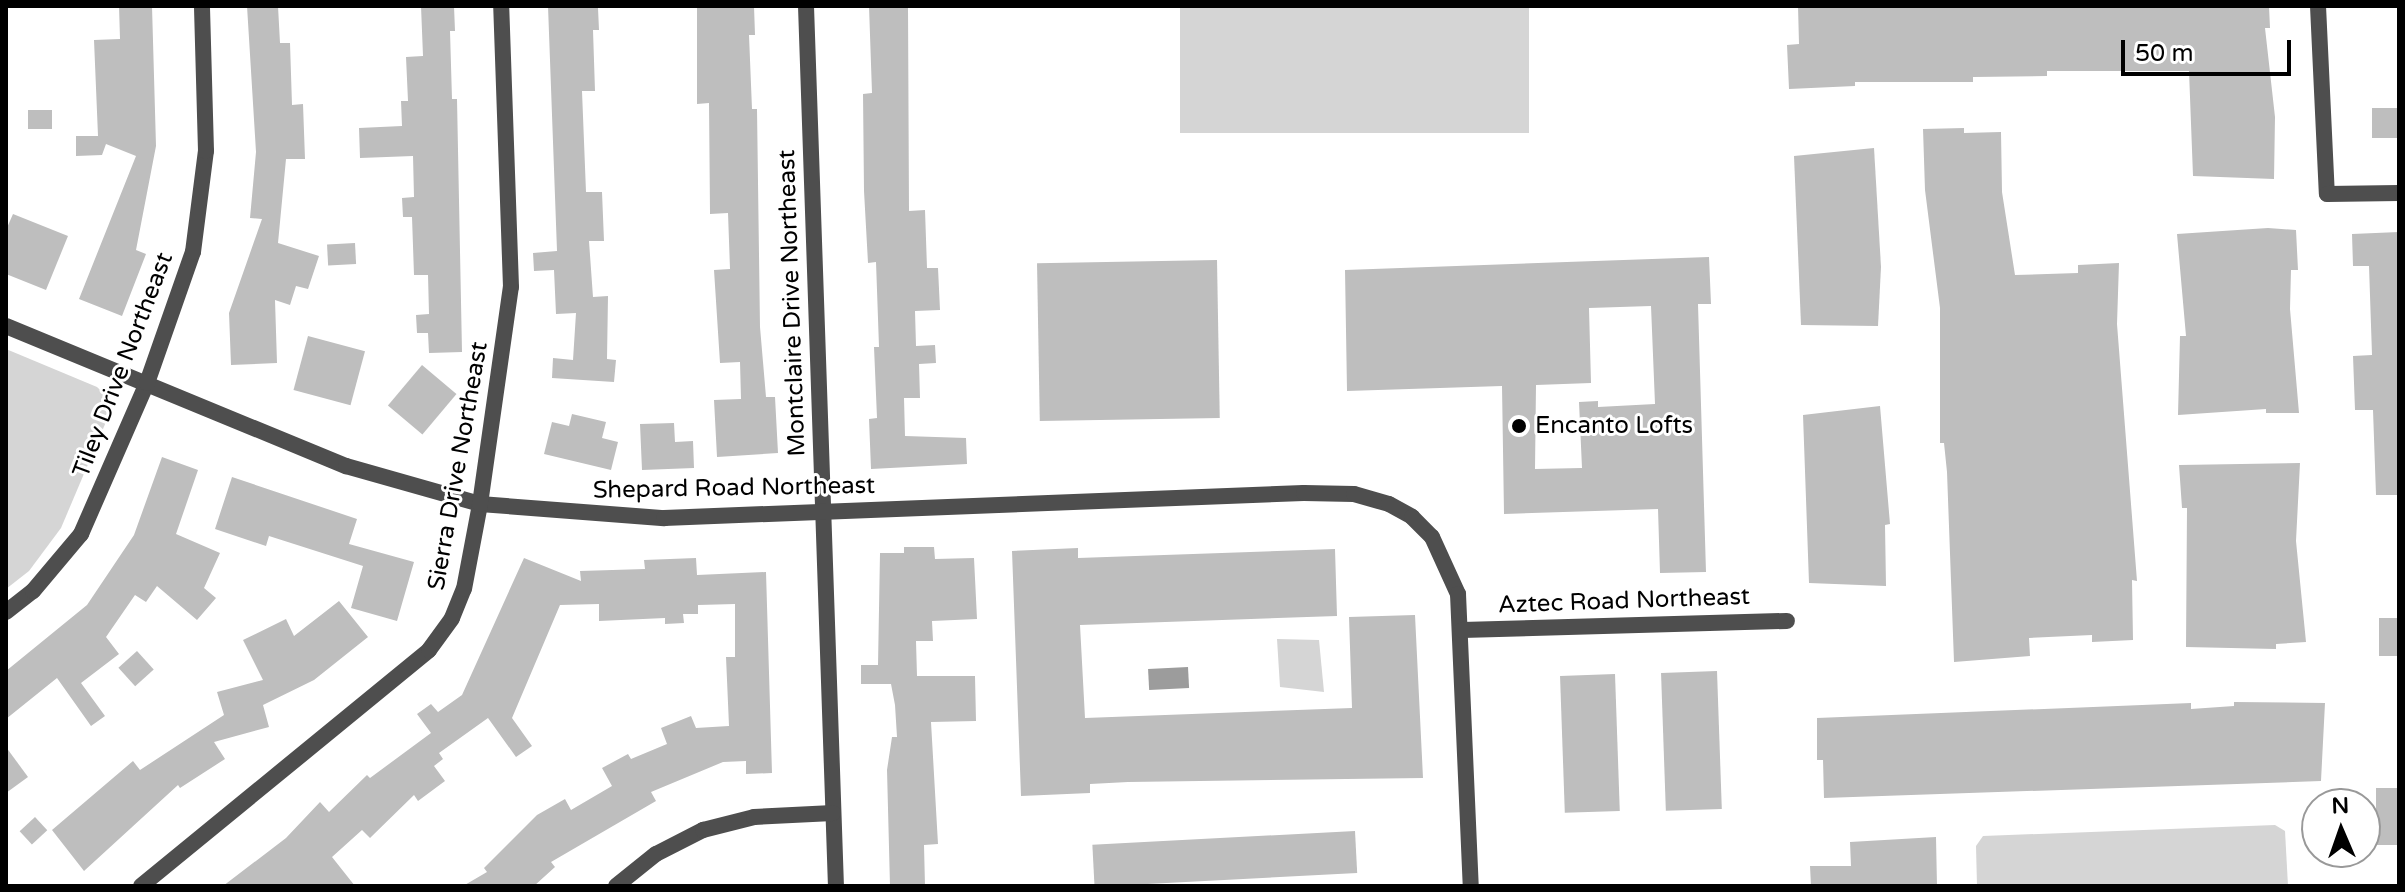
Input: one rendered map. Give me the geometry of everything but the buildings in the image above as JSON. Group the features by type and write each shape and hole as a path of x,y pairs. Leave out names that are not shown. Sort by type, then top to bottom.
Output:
{"street":[{"name":"Tiley Drive Northeast","path":"6,612 33,591 81,534 147,383 193,252 206,151 202,6"},
{"name":"Sierra Drive Northeast","path":"141,886 429,650 452,618 464,589 480,504 511,287 501,6"},
{"name":"Montclaire Drive Northeast","path":"806,6 836,886"},
{"path":"2318,6 2327,194 2399,193"},
{"name":"Shepard Road Northeast","path":"6,326 346,466 480,504 664,518 1304,493 1354,494 1412,517 1432,537 1458,594 1471,886"},
{"name":"Aztec Road Northeast","path":"1462,630 1787,621"},
{"path":"616,886 656,854 703,830 754,817 833,813"}],"shaded area":[{"path":"1180,6 1529,6 1529,133 1180,133"},
{"path":"6,349 97,387 114,403 61,528 29,571 6,589"},
{"path":"1277,639 1319,640 1324,692 1280,687"},
{"path":"1188,667 1189,688 1149,690 1148,669"},
{"path":"2275,825 2285,831 2288,886 1977,886 1976,846 1983,836"}],"place":[{"name":"Encanto Lofts","path":"1519,426"}]}
